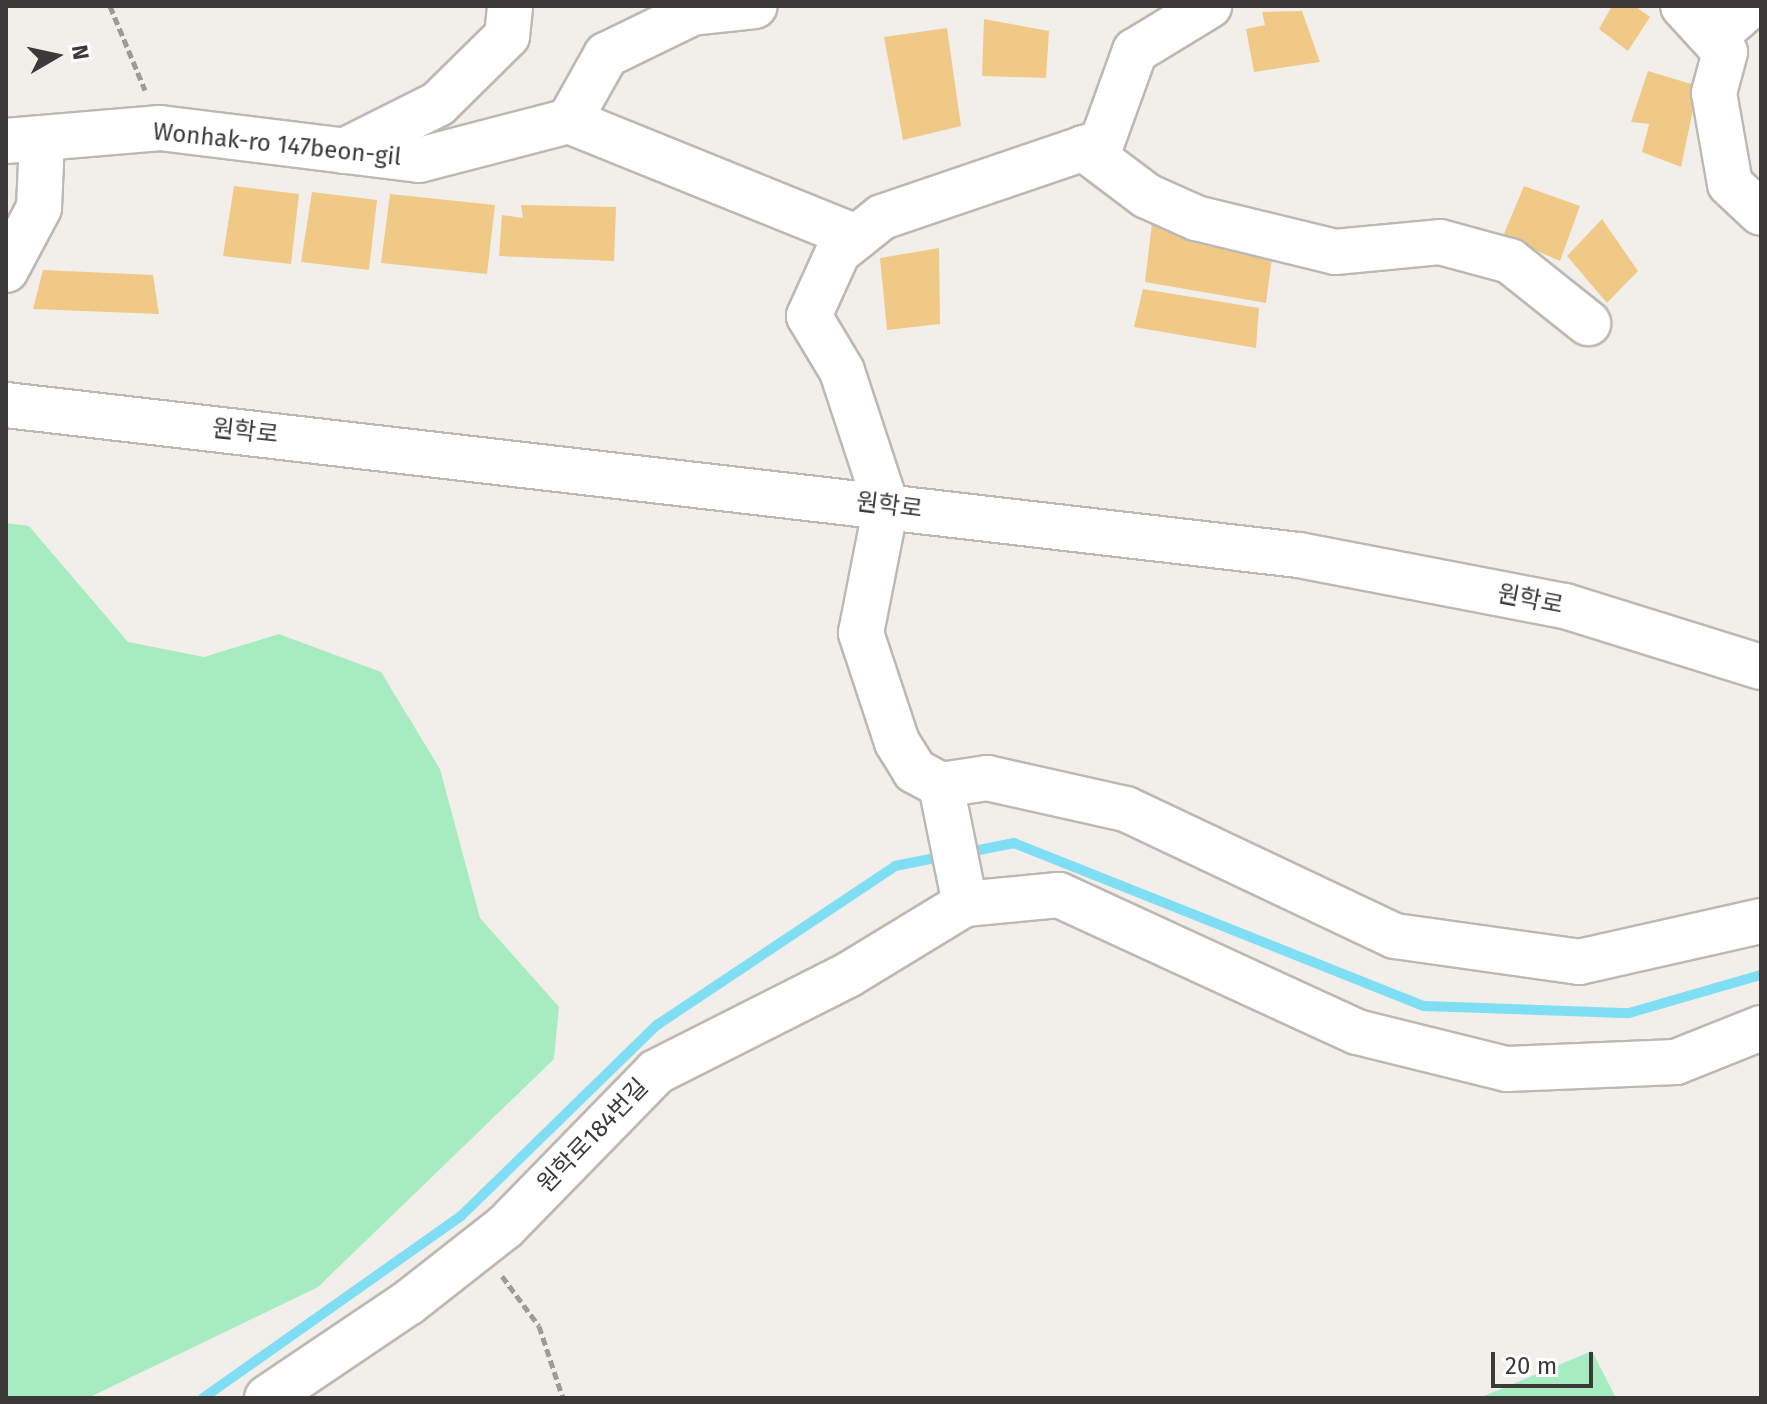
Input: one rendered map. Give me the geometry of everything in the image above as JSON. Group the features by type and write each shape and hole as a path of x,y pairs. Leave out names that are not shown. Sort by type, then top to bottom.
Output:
{"street":[{"path":"344,151 438,104 507,36 510,6"},
{"path":"755,6 692,13 606,55 569,121 856,237"},
{"path":"1209,6 1135,51 1102,142 882,217 838,252 809,316 842,371 886,505 861,633 897,742 915,771 944,799 962,891 1059,895 1357,1032 1507,1069 1676,1062 1761,1028"},
{"path":"1683,6 1725,52 1714,93 1730,184 1761,213"},
{"path":"1713,38 1750,6"},
{"name":"Wonhak-ro 147beon-gil","path":"24,139 160,128 419,160 569,121"},
{"path":"6,270 39,208 24,139"},
{"path":"1083,148 1147,196 1196,218 1335,252 1440,242 1510,261 1588,323"},
{"name":"원학로","path":"6,405 1299,555 1565,606 1761,667"},
{"path":"944,799 987,778 1126,809 1395,936 1579,962 1761,921"},
{"name":"원학로184번길","path":"267,1398 480,1246 656,1072 848,975 962,891"}],"path":[{"path":"110,6 160,128"},
{"path":"480,1246 539,1326 563,1398"}],"green space":[{"path":"6,523 29,526 128,642 204,657 279,634 381,672 440,769 480,918 559,1007 554,1059 318,1287 88,1398 6,1398"},
{"path":"1592,1351 1616,1398 1479,1398"}],"building":[{"path":"1612,6 1635,6 1650,17 1628,51 1599,29"},
{"path":"1302,11 1320,62 1254,72 1246,29 1265,25 1262,12"},
{"path":"984,19 1049,31 1046,78 982,76"},
{"path":"947,28 961,126 903,140 884,37"},
{"path":"1648,71 1698,86 1681,167 1642,152 1649,124 1631,122"},
{"path":"234,186 299,194 291,264 223,256"},
{"path":"1524,186 1580,206 1560,261 1503,236"},
{"path":"312,192 377,200 369,270 301,262"},
{"path":"390,194 495,205 487,274 381,263"},
{"path":"521,205 616,207 614,261 499,256 502,215 523,218"},
{"path":"1602,219 1638,271 1607,303 1567,256"},
{"path":"1152,223 1273,250 1266,303 1145,282"},
{"path":"939,248 940,324 887,330 880,258"},
{"path":"43,270 153,275 159,314 33,309"},
{"path":"1143,289 1259,308 1256,348 1134,327"}],"waterway":[{"path":"964,853 1014,843 1424,1006 1629,1013 1761,975"},
{"path":"203,1398 461,1216 657,1025 895,866 945,856"}]}
